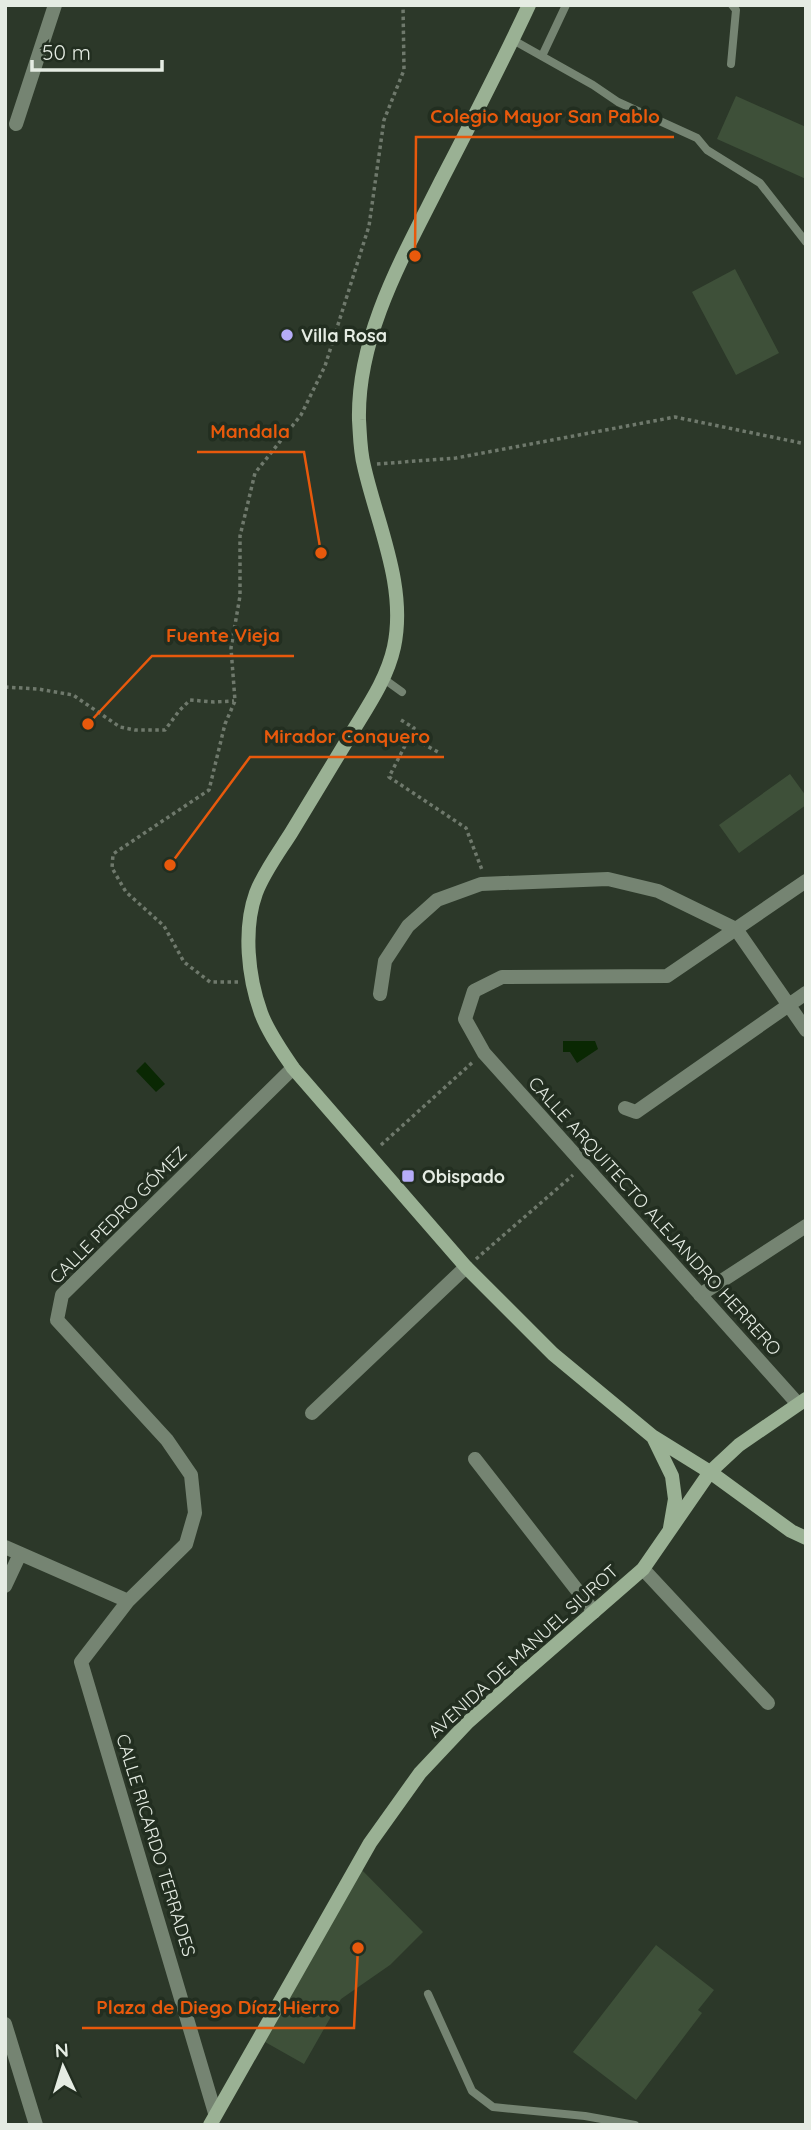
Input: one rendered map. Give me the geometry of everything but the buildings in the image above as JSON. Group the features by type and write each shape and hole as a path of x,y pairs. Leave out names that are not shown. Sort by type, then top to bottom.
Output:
{"street":[{"path":"16,124 55,5"},
{"name":"AVENIDA DE MANUEL SIUROT","path":"213,2119 370,1843 420,1773 477,1714 643,1569 710,1472 652,1436 554,1354 466,1267 293,1068 261,1014 253,982 249,922 256,893 384,679 395,645 394,577 363,462 359,418 362,377 380,308 528,5"},
{"path":"380,994 385,961 408,926 437,901 487,884 608,879 658,891 736,929 806,1030"},
{"name":"CALLE ARQUITECTO ALEJANDRO HERRERO","path":"802,1402 479,1057 465,1019 474,991 502,977 667,976 806,881"},
{"path":"625,1108 636,1112 806,993"},
{"name":"CALLE PEDRO GÓMEZ","path":"128,1601 186,1544 195,1513 191,1475 167,1440 57,1320 62,1295 293,1068"},
{"path":"700,1296 806,1226"},
{"path":"312,1413 466,1267"},
{"path":"802,1402 739,1444 710,1472 792,1531 806,1538"},
{"name":"AVENIDA DE MANUEL SIUROT","path":"652,1436 672,1476 675,1499 670,1531"},
{"path":"475,1459 594,1612"},
{"path":"5,1547 128,1601"},
{"path":"5,1587 20,1554"},
{"path":"643,1569 768,1703"},
{"name":"CALLE RICARDO TERRADES","path":"128,1601 81,1662 213,2119"},
{"path":"5,2024 36,2125"}],"lane":[{"path":"542,56 566,5"},
{"path":"731,64 736,10 732,5"},
{"path":"513,40 618,102 697,138 707,150 760,183 806,242"},
{"path":"384,679 402,692"},
{"path":"428,1994 472,2091 493,2107 585,2116 635,2125"}],"path":[{"path":"253,982 210,982 184,962 164,926 126,892 112,868 113,854 209,790 225,724 234,701 231,648 240,596 240,536 256,473 301,415 325,366 369,226 384,120 404,70 403,5"},
{"path":"375,465 456,458 675,418 806,444"},
{"path":"5,687 72,695 120,726 135,730 165,730 190,700 234,701"},
{"path":"401,720 414,728 389,777 466,828 487,884"},
{"path":"410,737 438,751"},
{"path":"369,1156 479,1057"},
{"path":"466,1267 574,1175"}],"shaded area":[{"path":"736,96 806,127 806,179 717,139"},
{"path":"735,269 779,353 736,375 692,292"},
{"path":"790,774 806,796 806,805 739,853 719,825"},
{"path":"563,1041 595,1041 598,1049 577,1063 570,1052 563,1052"},
{"path":"145,1062 165,1084 156,1092 136,1071"},
{"path":"357,1865 423,1932 390,1965 341,1999 304,2064 258,2038"},
{"path":"656,1945 714,1990 698,2010 702,2013 636,2100 573,2052"}],"place":[{"name":"Colegio Mayor San Pablo","path":"415,256"},
{"name":"Villa Rosa","path":"287,335"},
{"name":"Mandala","path":"321,553"},
{"name":"Fuente Vieja","path":"88,724"},
{"name":"Mirador Conquero","path":"170,865"},
{"name":"Obispado","path":"408,1176"},
{"name":"Plaza de Diego Díaz Hierro","path":"358,1948"}]}
